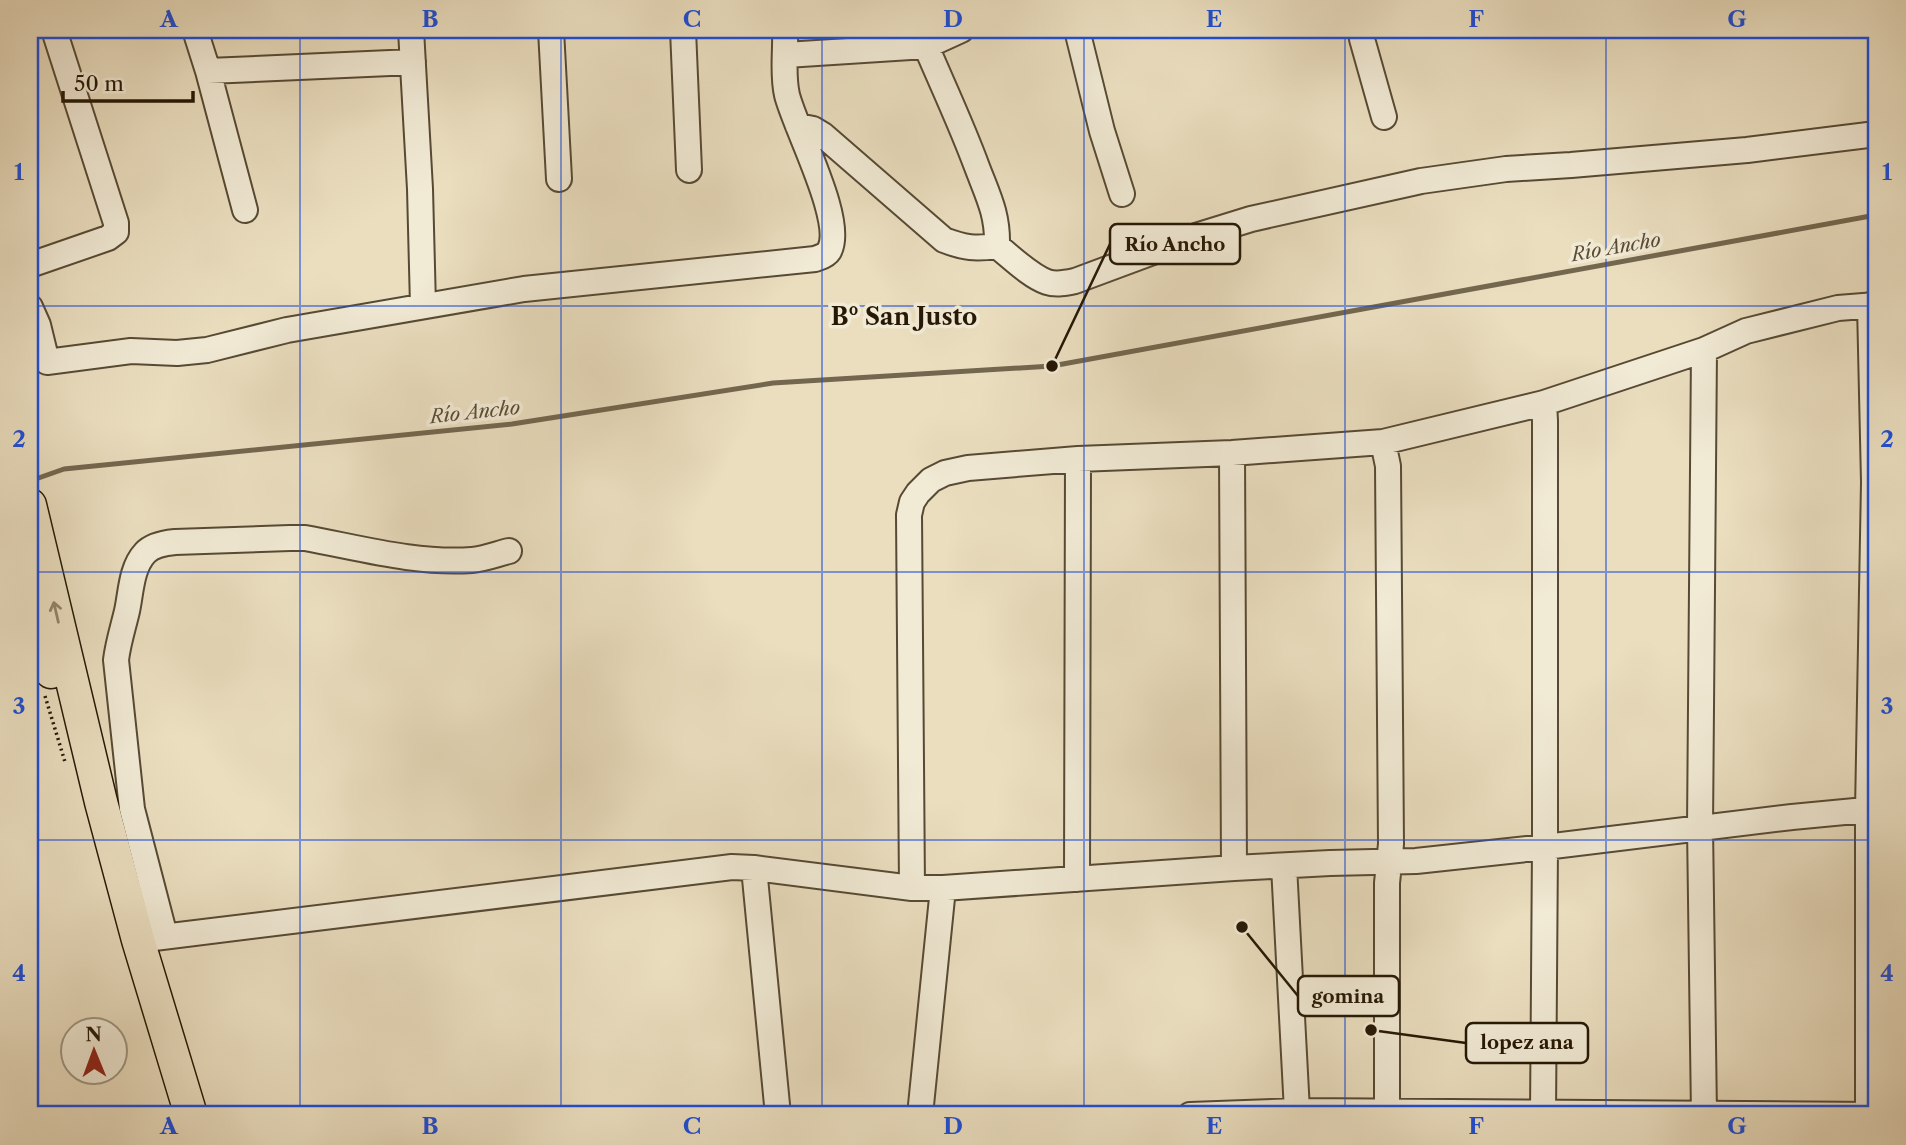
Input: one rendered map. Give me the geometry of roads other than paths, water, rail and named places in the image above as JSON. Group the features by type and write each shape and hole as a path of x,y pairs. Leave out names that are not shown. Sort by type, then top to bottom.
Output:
{"main road":[{"path":"32,514 101,802 152,938 191,1115"},
{"path":"30,602 89,801 152,938"}],"street":[{"path":"30,265 108,238 116,232 116,223 54,30"},
{"path":"195,30 245,210"},
{"path":"411,30 423,306"},
{"path":"551,30 559,179"},
{"path":"683,30 689,170"},
{"path":"30,307 38,325 47,362 131,351 177,353 207,350 287,330 524,289 805,261 824,255 832,241 832,222 788,99 784,81 785,30"},
{"path":"786,55 926,46 961,30"},
{"path":"1077,30 1102,131 1122,194"},
{"path":"1365,30 1363,39 1384,117"},
{"path":"926,46 967,140 995,214 997,246"},
{"path":"208,71 413,62"},
{"path":"798,126 813,129 823,135 944,240 977,249 997,246 1048,282 1063,284 1251,219 1422,181 1506,169 1747,150 1876,134"},
{"path":"912,888 909,515 918,492 932,480 945,473 968,468 1078,459 1232,453 1383,442 1544,403 1704,350 1746,331 1838,308 1873,305 1872,810 1868,1115"},
{"path":"1704,350 1700,827 1704,1114"},
{"path":"1543,1114 1544,403"},
{"path":"1383,442 1388,466 1391,844 1387,883 1387,1114"},
{"path":"1232,453 1234,868"},
{"path":"1077,879 1078,459"},
{"path":"509,551 475,560 450,560 405,557 305,538 290,538 175,541 146,552 138,564 131,586 116,660 132,809 152,938 732,867 912,888 943,888 1234,868 1416,861 1545,848 1700,827 1872,810"},
{"path":"1284,866 1297,1111"},
{"path":"754,868 778,1115"},
{"path":"920,1115 943,888"},
{"path":"1190,1115 1297,1111 1387,1114 1876,1115"}],"waterway":[{"name":"Río Ancho","path":"30,481 64,469 512,424 773,383 1052,366 1876,215"}],"place":[{"name":"Río Ancho","path":"1052,366"},
{"name":"gomina","path":"1242,927"},
{"name":"lopez ana","path":"1371,1030"}],"district":[{"name":"Bº San Justo","path":"904,316"}]}
